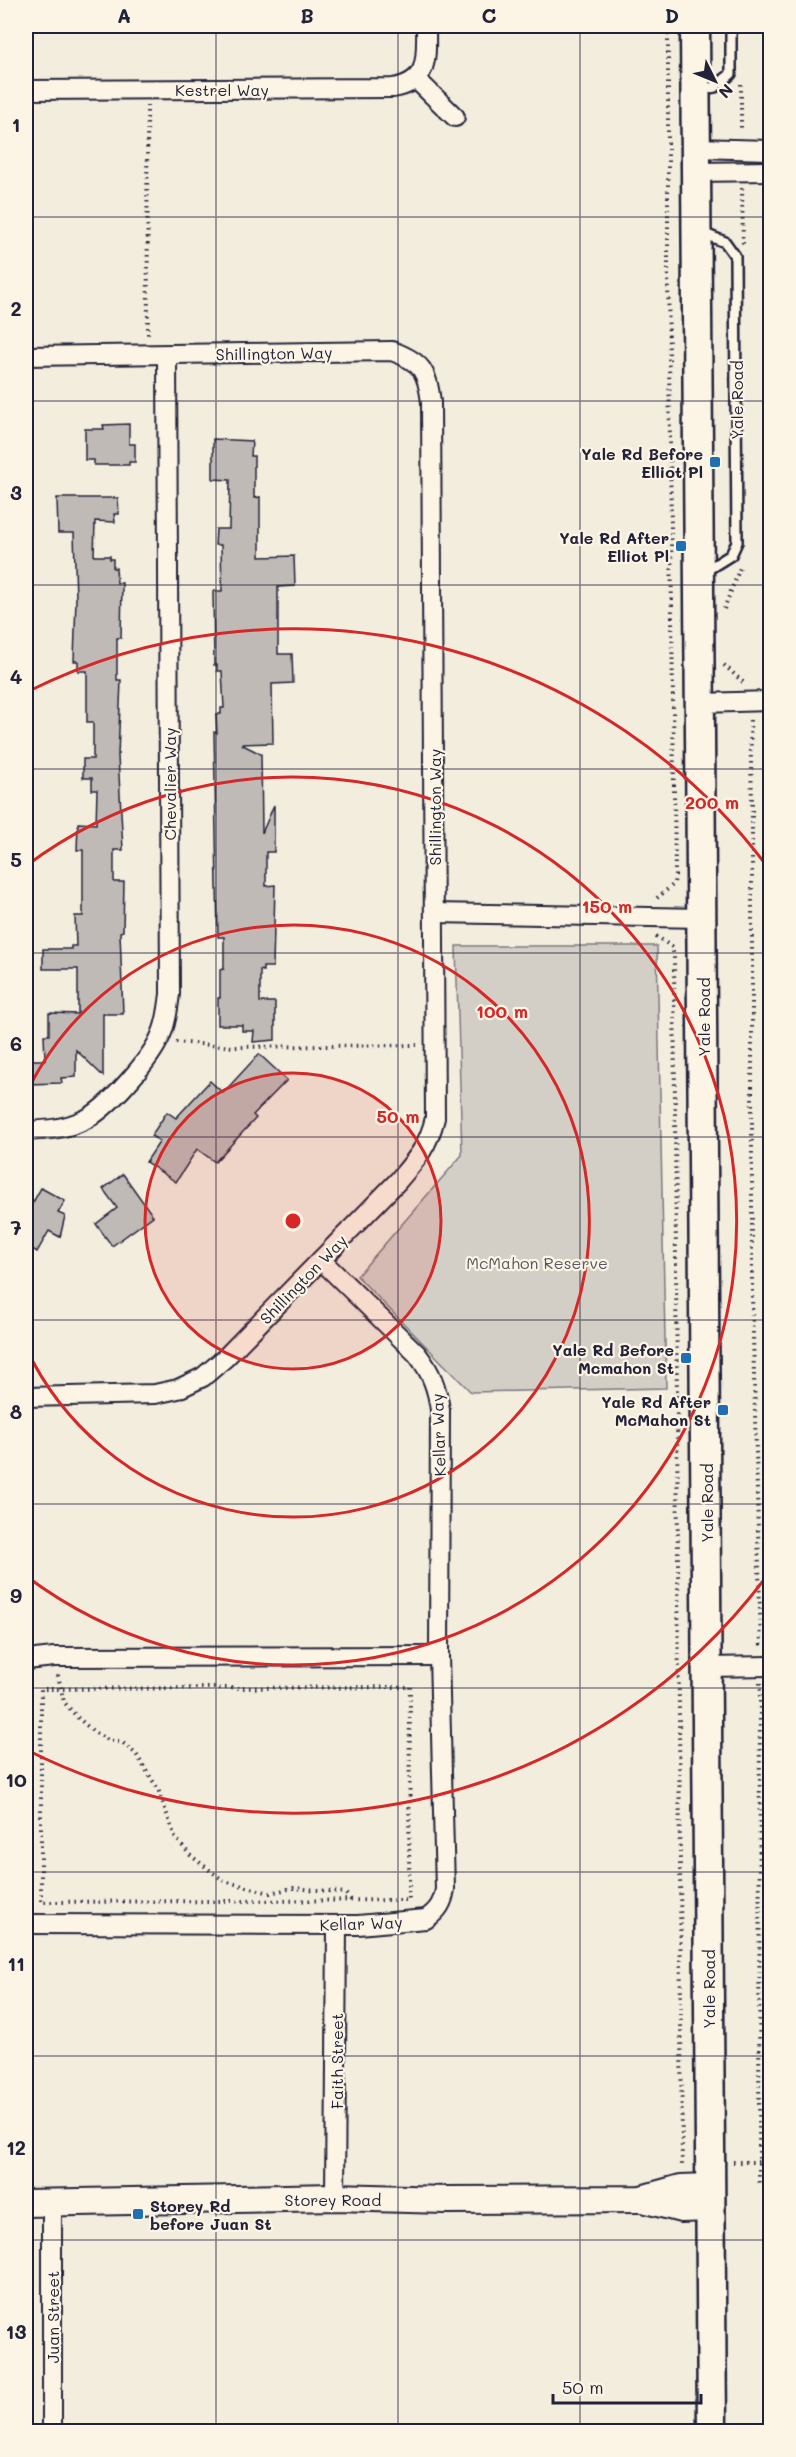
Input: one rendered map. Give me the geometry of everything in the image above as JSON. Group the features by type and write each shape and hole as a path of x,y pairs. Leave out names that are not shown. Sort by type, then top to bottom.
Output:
{"main road":[{"name":"Yale Road","path":"695,26 701,574 712,2432"}],"street":[{"path":"426,26 426,53 417,80 455,117"},
{"name":"Kestrel Way","path":"26,90 393,88 406,86 417,80"},
{"path":"696,160 771,150"},
{"path":"696,160 771,171"},
{"name":"Shillington Way","path":"26,356 392,351 407,356 420,365 428,380 431,402 435,1045 435,1118 430,1140 418,1159 225,1358 203,1377 178,1389 155,1394 26,1397"},
{"name":"Chevalier Way","path":"26,1131 57,1130 87,1119 136,1073 161,1036 166,1022 170,994 158,355"},
{"path":"701,703 771,702"},
{"path":"434,913 703,918"},
{"name":"Kellar Way","path":"26,1924 357,1925 426,1919 435,1913 443,1901 445,1889 439,1656 440,1410 437,1389 429,1370 417,1354 321,1260"},
{"path":"26,1660 54,1657 439,1656"},
{"path":"707,1667 766,1666"},
{"name":"Faith Street","path":"335,2198 336,1925"},
{"name":"Storey Road","path":"26,2203 335,2198 642,2199 681,2188 710,2198"},
{"name":"Juan Street","path":"52,2202 52,2432"}],"lane":[{"path":"696,91 716,87 731,74 731,26"},
{"name":"Yale Road","path":"697,231 725,242 735,256 737,542 731,555 701,574"}],"path":[{"path":"652,905 660,894 674,884 675,875 668,296 668,26"},
{"path":"147,90 158,355"},
{"path":"750,715 752,1295 766,1666 759,2183 771,2186"},
{"path":"652,931 672,947 674,957 682,2173"},
{"path":"161,1036 176,1042 234,1047 435,1045"},
{"path":"54,1657 64,1702 94,1732 108,1740 123,1743 136,1754 158,1789 175,1837 190,1855 224,1881 270,1893 293,1888 345,1893 357,1910 357,1925"},
{"path":"410,1687 410,1900 351,1900 41,1902 41,1689 410,1687"}],"green space":[{"name":"McMahon Reserve","path":"456,946 657,946 666,1388 471,1392 357,1276 462,1155"}],"building":[{"path":"129,424 129,444 135,444 135,462 129,462 129,465 94,465 94,460 85,460 85,429 104,429 103,425"},
{"path":"213,439 252,441 254,498 260,497 260,557 294,556 295,586 278,587 278,654 292,654 293,683 272,684 273,743 241,744 261,754 262,833 274,805 274,852 266,852 266,886 275,885 273,967 263,967 263,971 260,970 260,1002 275,1002 275,1040 253,1042 254,1031 242,1031 242,1025 218,1025 220,970 224,969 224,937 218,937 214,732 217,733 216,714 221,714 221,708 224,708 222,671 217,671 217,665 214,665 213,591 222,591 221,545 215,545 216,529 229,529 230,480 213,479"},
{"path":"57,498 118,498 119,514 114,514 115,522 95,521 94,556 110,556 110,559 113,559 113,568 116,568 117,583 122,583 121,638 117,638 117,680 121,680 118,756 123,850 114,850 114,882 124,882 123,931 120,932 123,1014 103,1014 103,1076 76,1050 76,1077 61,1078 62,1083 26,1084 26,1060 45,1060 44,1035 49,1035 49,1013 78,1014 78,969 43,969 43,949 71,949 71,946 76,946 75,916 83,916 83,850 77,850 78,823 96,824 97,790 92,790 92,778 83,778 83,759 93,759 93,722 87,722 87,671 78,671 78,661 74,661 76,599 74,533 58,533"},
{"path":"259,1054 287,1080 253,1115 256,1118 215,1162 197,1149 176,1182 146,1162 160,1141 151,1136 167,1112 176,1118 210,1081 223,1093"},
{"path":"123,1174 153,1216 112,1246 96,1224 117,1208 103,1189"},
{"path":"41,1188 65,1201 58,1213 65,1216 60,1237 49,1231 37,1252 26,1245 26,1215"}],"place":[{"name":"Yale Rd Before Elliot Pl","path":"715,462"},
{"name":"Yale Rd After Elliot Pl","path":"681,546"},
{"name":"Yale Rd Before Mcmahon St","path":"686,1358"},
{"name":"Yale Rd After McMahon St","path":"723,1410"},
{"name":"Storey Rd before Juan St","path":"138,2214"}]}
